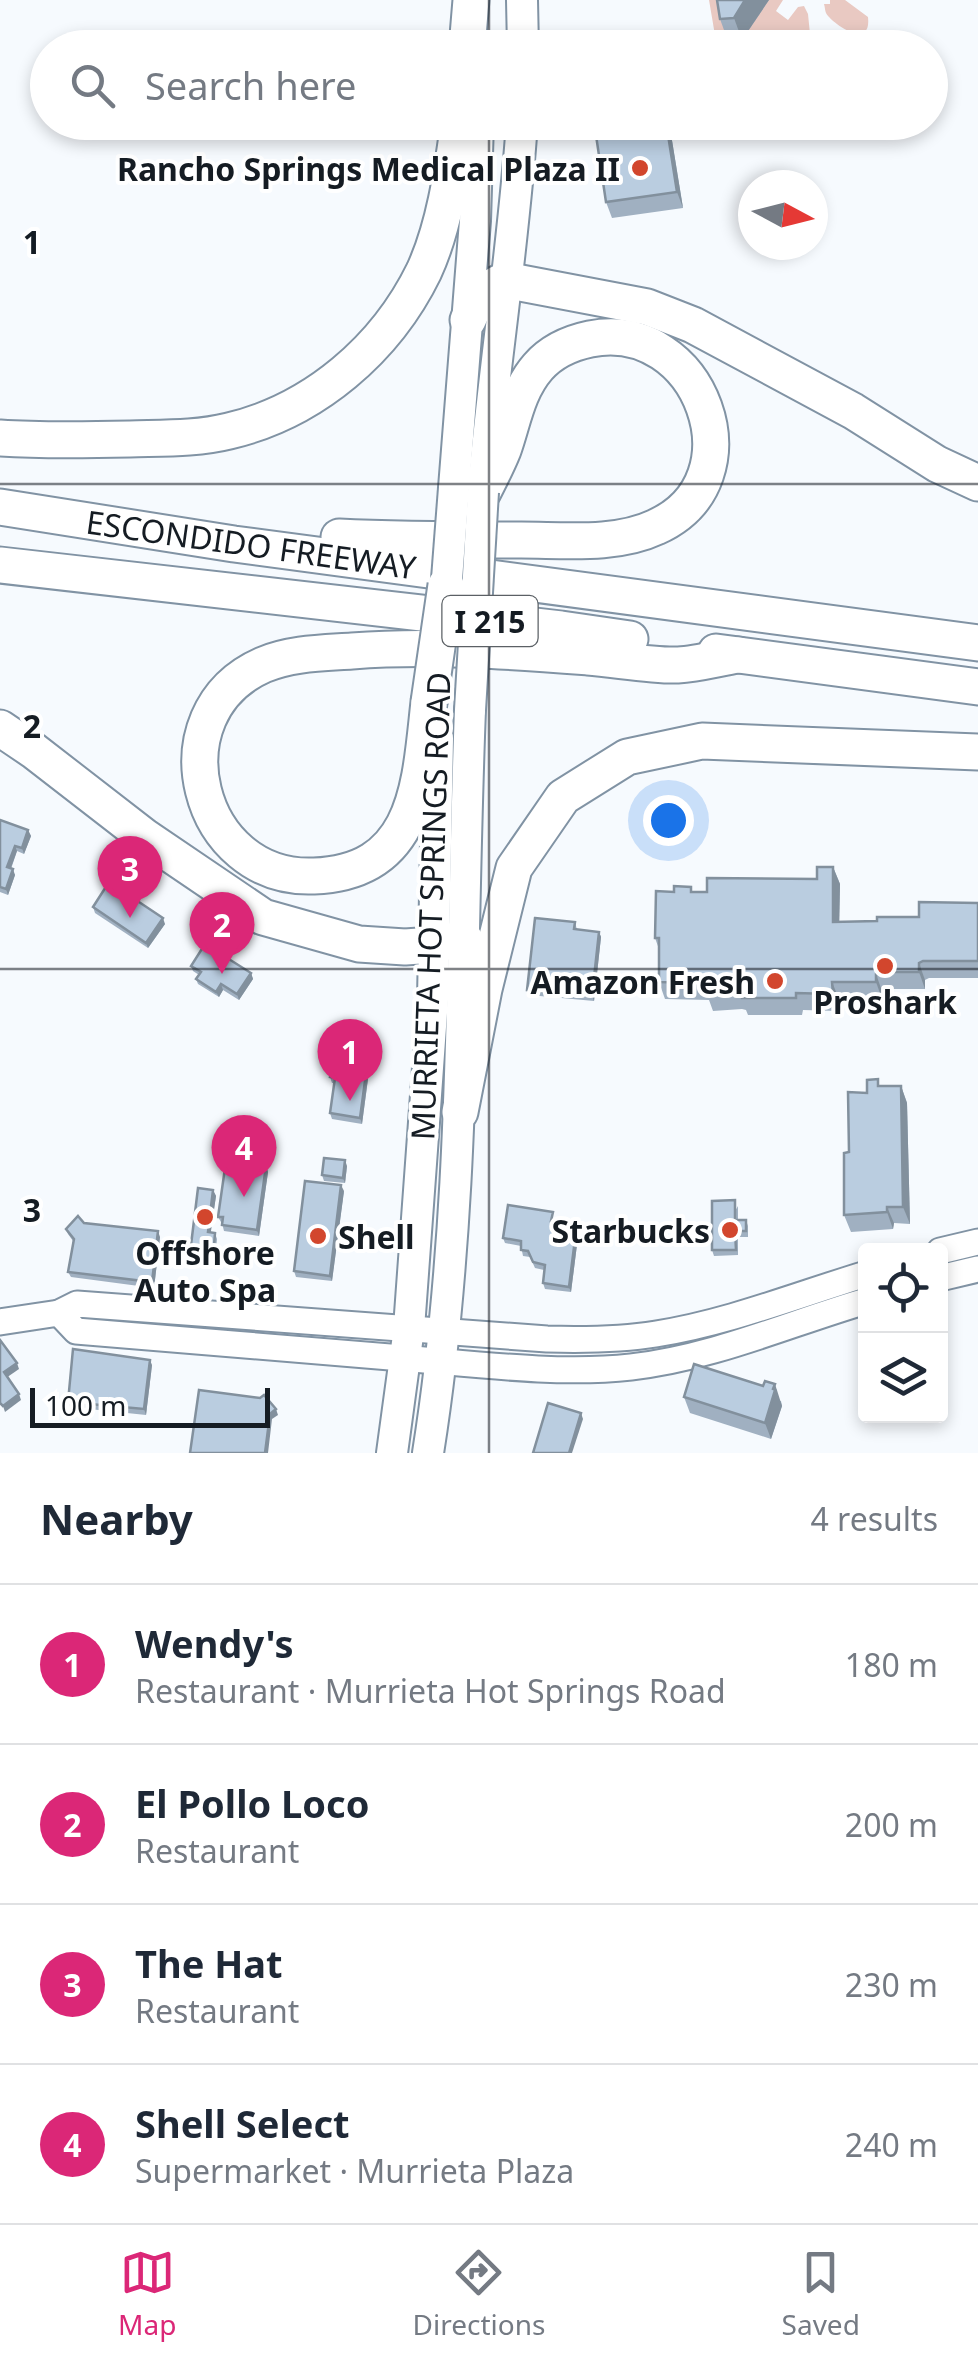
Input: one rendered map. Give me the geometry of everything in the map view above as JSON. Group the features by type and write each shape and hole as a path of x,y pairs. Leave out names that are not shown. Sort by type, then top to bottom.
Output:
{"highway":[{"path":"469,30 472,0"},
{"path":"0,438 182,438 229,432 279,415 326,387 364,356 397,317 424,270 441,220 457,140"},
{"path":"468,320 478,297 505,280 647,307 693,325 852,411 937,464 978,483"},
{"path":"234,544 324,536 392,540 603,539 649,530 683,509 703,482 710,449 704,403 684,372 659,351 640,342 605,337 571,345 539,366 522,391 502,453 468,490"},
{"name":"ESCONDIDO FREEWAY","path":"0,506 234,544 978,643"},
{"name":"ESCONDIDO FREEWAY","path":"0,564 561,629 978,686"},
{"path":"446,585 434,703 419,786 412,810 395,839 383,852 358,867 311,876 264,867 234,846 216,826 208,809 200,781 200,751 210,715 234,684 267,664 298,656 371,650 459,648 677,665 738,655"},
{"path":"0,728 145,836 263,917 360,944 405,947 449,942"},
{"path":"460,1112 484,989 514,868 563,797 627,757 702,742 978,752"}],"main road":[{"path":"472,0 474,30"},
{"path":"522,0 523,30"},
{"name":"MURRIETA HOT SPRINGS ROAD","path":"392,1453 407,1343 433,1000 449,942 470,710 468,320 478,140"},
{"name":"MURRIETA HOT SPRINGS ROAD","path":"446,585 492,388 521,140"},
{"name":"MURRIETA HOT SPRINGS ROAD","path":"428,1453 443,1346 460,1112 434,703"}],"street":[{"path":"948,1250 978,1242"},
{"path":"948,1276 978,1269"},
{"path":"443,1346 654,1334 858,1276"},
{"path":"0,1322 59,1313 76,1331 407,1343 592,1370 635,1366 721,1348 858,1304"}],"shaded area":[{"path":"709,0 783,0 776,11 788,20 798,7 804,6 810,30 714,30"},
{"path":"830,0 845,0 868,17 868,27 843,28 826,13 824,4 830,4"}],"building":[{"path":"717,0 745,0 734,18 720,19"},
{"path":"597,140 669,140 677,192 606,202"},
{"path":"0,820 28,830 22,848 15,846 7,867 13,869 6,889 0,887"},
{"path":"817,867 833,867 833,922 919,917 919,902 978,903 978,961 923,961 919,963 919,972 879,972 876,982 832,982 833,994 796,993 796,998 742,998 736,992 707,994 707,983 659,982 656,891 674,892 674,886 707,892 707,878 817,879"},
{"path":"109,882 163,918 146,943 93,907"},
{"path":"535,918 575,922 574,929 599,932 592,996 527,990"},
{"path":"205,944 251,973 237,994 221,984 216,992 196,979 201,972 191,966"},
{"path":"343,1045 361,1047 358,1064 367,1066 360,1118 330,1113 334,1049 342,1050"},
{"path":"878,1079 878,1086 901,1086 903,1207 844,1215 848,1092 867,1093 867,1080"},
{"path":"324,1158 345,1160 343,1178 322,1175"},
{"path":"226,1161 266,1166 257,1230 222,1225 223,1217 218,1217"},
{"path":"305,1181 341,1185 330,1276 294,1271"},
{"name":"Offshore Auto Spa","path":"198,1188 213,1190 208,1232 215,1233 214,1245 208,1247 191,1245"},
{"path":"735,1200 735,1220 746,1220 746,1231 735,1231 736,1250 712,1250 712,1201"},
{"path":"508,1205 553,1212 551,1221 577,1223 569,1287 543,1283 545,1265 533,1262 528,1251 521,1250 521,1241 503,1238"},
{"path":"78,1216 84,1223 158,1231 152,1282 68,1272 74,1239 66,1229"},
{"path":"0,1340 17,1363 4,1372 19,1394 3,1406 0,1403"},
{"path":"73,1349 150,1360 144,1409 68,1402"},
{"path":"694,1364 763,1386 765,1381 775,1384 765,1423 684,1397"},
{"path":"199,1390 260,1398 264,1395 276,1409 270,1414 265,1453 190,1453"},
{"path":"548,1403 581,1413 569,1453 533,1453"}],"place":[{"name":"Rancho Springs Medical Plaza II","path":"640,168"},
{"name":"The Hat","path":"130,918"},
{"name":"Proshark","path":"885,966"},
{"name":"El Pollo Loco","path":"222,974"},
{"name":"Amazon Fresh","path":"775,981"},
{"name":"Wendy's","path":"350,1101"},
{"name":"Shell Select","path":"244,1197"},
{"name":"Offshore Auto Spa","path":"205,1217"},
{"name":"Starbucks","path":"730,1230"},
{"name":"Shell","path":"318,1236"}]}
